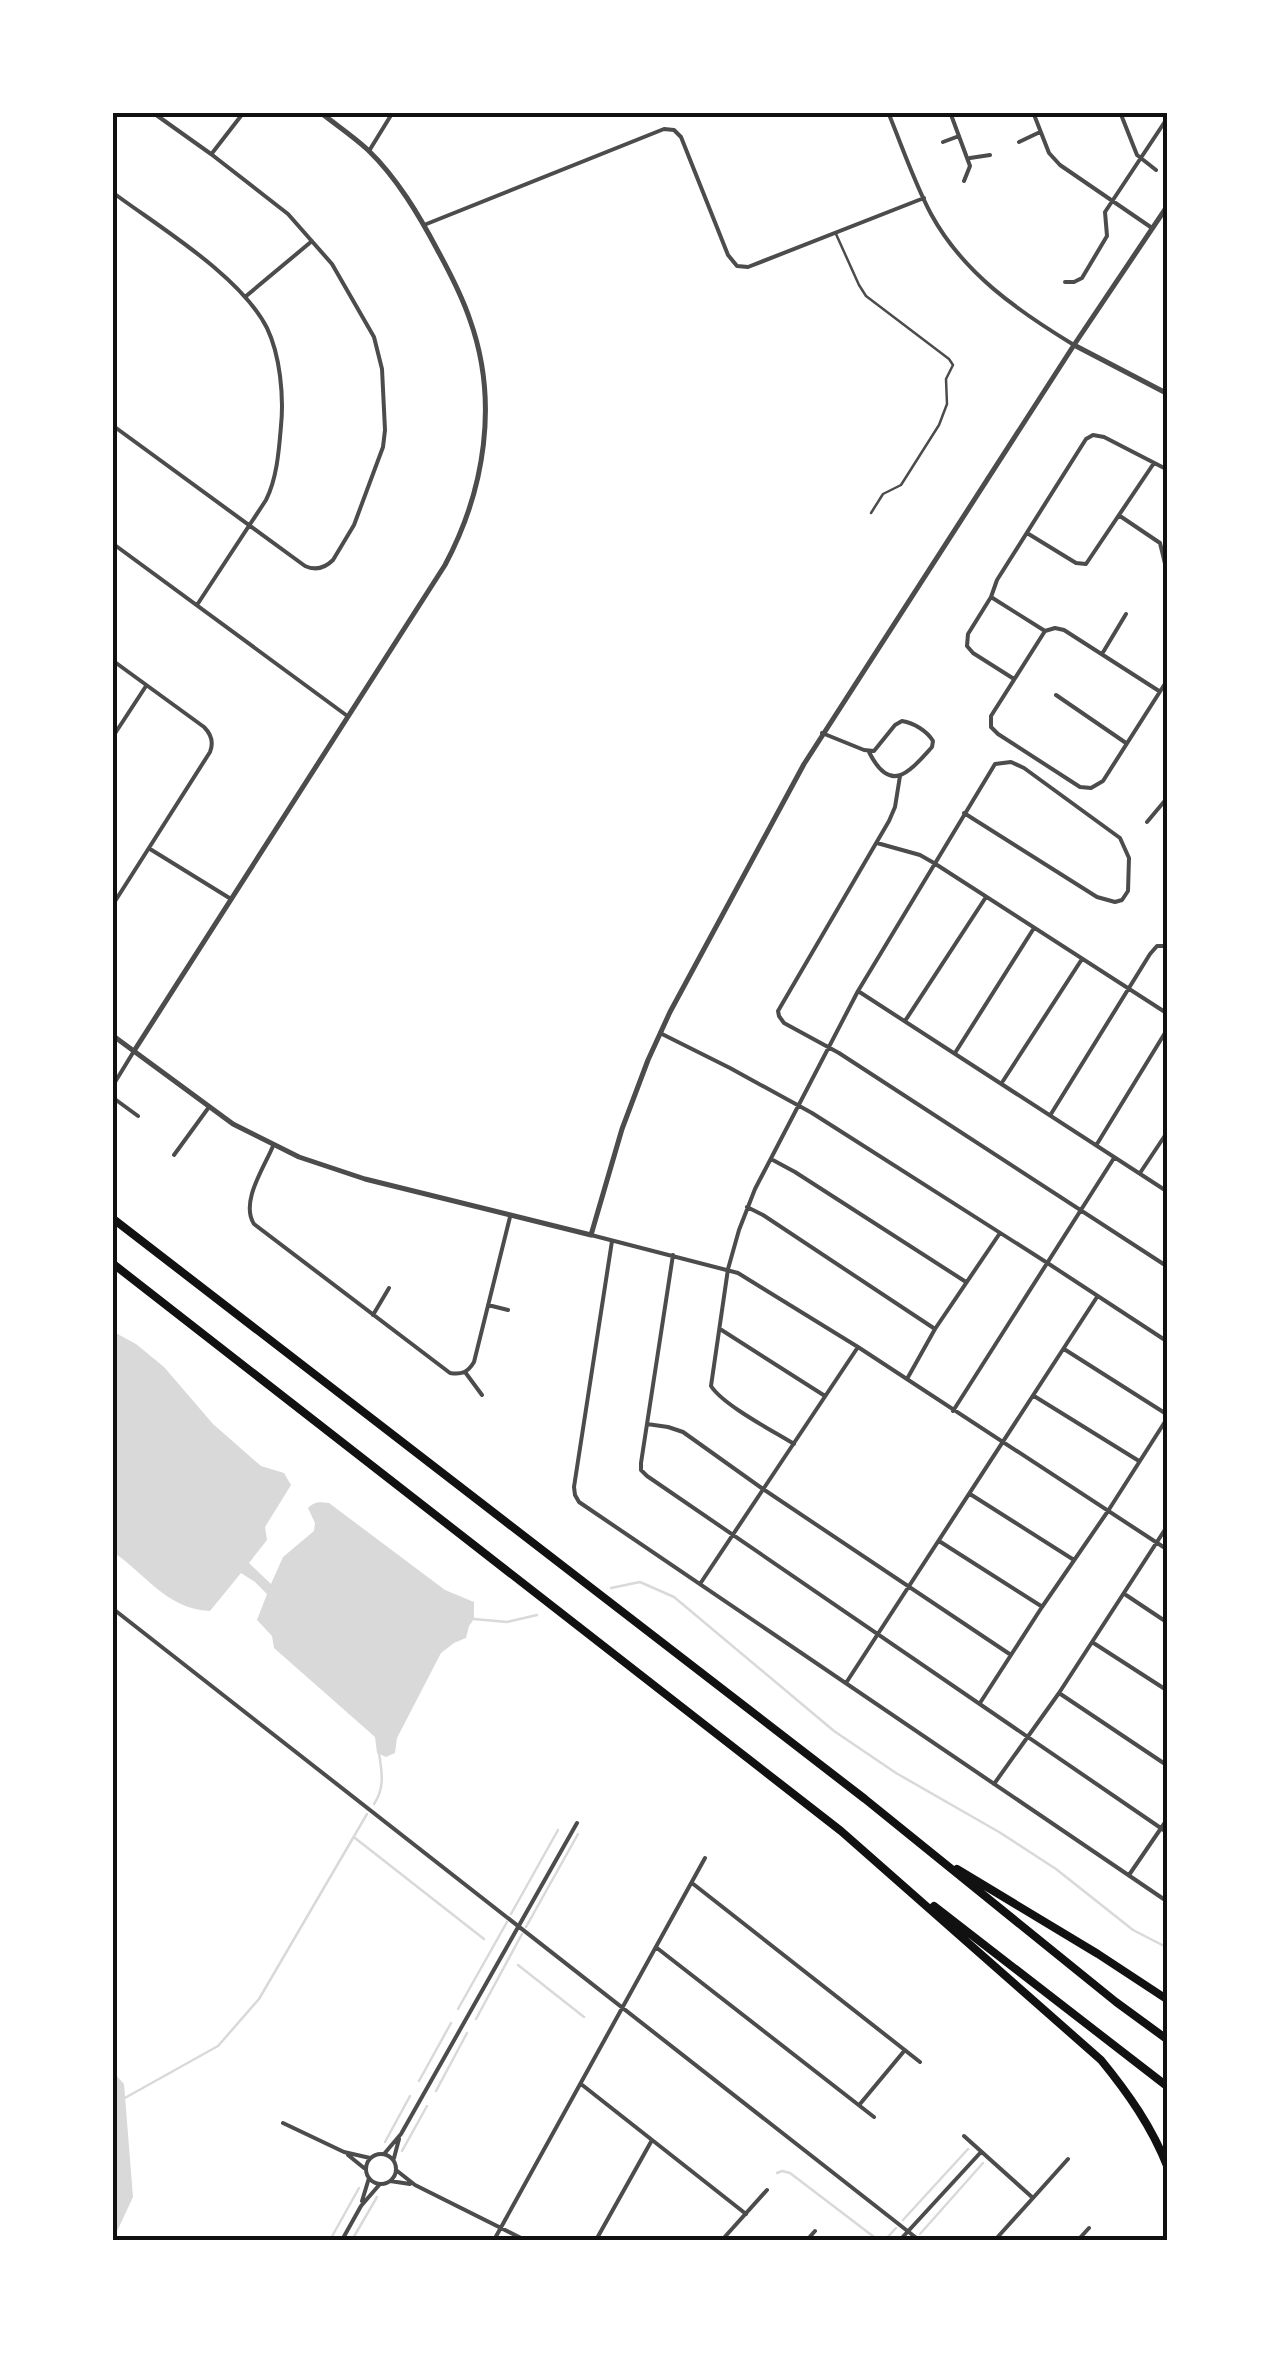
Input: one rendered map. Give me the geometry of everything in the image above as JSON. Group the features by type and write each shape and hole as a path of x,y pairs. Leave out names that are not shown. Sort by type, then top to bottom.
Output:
{"highway":[{"path":"112,1218 850,1787 1168,2040"},
{"path":"112,1263 841,1831 1101,2060 1130,2096 1168,2168"},
{"path":"865,1853 1168,2087"},
{"path":"931,1854 1168,2000"}],"street":[{"path":"112,425 305,566 316,569 333,560 354,525 384,448 382,369 374,337 332,264 276,203 152,112"},
{"path":"212,154 244,112"},
{"path":"112,1087 454,549 476,490 484,446 485,393 476,340 462,301 424,225 399,186 369,151 320,112"},
{"path":"369,151 394,112"},
{"path":"888,112 924,198 951,244 981,278 1038,323 1168,394"},
{"path":"950,112 970,166 964,181"},
{"path":"1032,112 1049,153 1060,165 1152,228"},
{"path":"1120,112 1140,159 1156,170"},
{"path":"1065,282 1082,278 1107,236 1104,214 1168,117"},
{"path":"424,225 654,131 670,129 681,137 731,260 737,266 748,267 924,198"},
{"path":"1018,142 1040,132"},
{"path":"943,142 959,136"},
{"path":"968,158 990,154"},
{"path":"112,192 215,269 245,298 271,338 282,408 271,488 197,605"},
{"path":"591,1235 628,1110 660,1034 822,732 1168,206"},
{"path":"245,298 312,241"},
{"path":"1014,680 973,653 967,646 968,634 1084,441 1090,436 1104,437 1168,470"},
{"path":"1026,532 1076,564 1084,565 1154,463"},
{"path":"1120,516 1160,543 1168,576"},
{"path":"112,543 348,716"},
{"path":"991,597 1045,631"},
{"path":"1102,654 1126,614"},
{"path":"1159,691 1064,630 1054,628 1045,631 991,716 992,727 1076,784 1085,788 1097,786 1168,679"},
{"path":"112,660 204,727 212,742 210,752 112,906"},
{"path":"112,738 146,686"},
{"path":"1056,695 1126,743"},
{"path":"822,732 869,752 879,767 900,776 907,774 933,741 928,734 902,721 878,748 869,752"},
{"path":"794,1444 714,1392 712,1374 728,1270 747,1207 858,990 964,813 994,764 1010,762 1024,768 1120,838 1129,858 1128,891 1115,902 1097,897 964,813"},
{"path":"900,776 895,807 877,843 778,1016 784,1024 829,1047 1168,1267"},
{"path":"1147,822 1168,797"},
{"path":"877,843 934,863 1168,1014"},
{"path":"150,849 232,899"},
{"path":"905,1020 986,897"},
{"path":"955,1052 1034,928"},
{"path":"1051,1114 1150,954 1157,946 1165,945"},
{"path":"1002,1082 1082,958"},
{"path":"858,990 1168,1192"},
{"path":"1097,1145 1168,1028"},
{"path":"660,1034 799,1106 1168,1342"},
{"path":"112,1035 209,1107 273,1146 342,1172 728,1270 792,1304 1168,1550"},
{"path":"112,1096 138,1116"},
{"path":"174,1155 209,1107"},
{"path":"1140,1174 1168,1131"},
{"path":"273,1146 251,1198 249,1216 254,1224 450,1374 465,1372 474,1362 510,1215"},
{"path":"953,1411 1115,1157"},
{"path":"771,1159 966,1282"},
{"path":"747,1207 936,1328"},
{"path":"907,1380 936,1328 1000,1233"},
{"path":"612,1240 575,1495 580,1502 1168,1902"},
{"path":"673,1255 640,1463 646,1476 1168,1832"},
{"path":"373,1315 390,1288"},
{"path":"846,1684 1098,1296"},
{"path":"488,1305 508,1310"},
{"path":"720,1330 825,1396"},
{"path":"700,1584 858,1347"},
{"path":"980,1703 1168,1416 1064,1349"},
{"path":"465,1372 482,1395"},
{"path":"1034,1396 1138,1462"},
{"path":"647,1424 683,1432 1011,1654"},
{"path":"970,1494 1074,1560"},
{"path":"994,1784 1060,1693 1168,1525"},
{"path":"939,1541 1042,1607"},
{"path":"1124,1594 1168,1623"},
{"path":"112,1608 919,2240"},
{"path":"1091,1642 1168,1691"},
{"path":"1060,1693 1168,1766"},
{"path":"1129,1876 1168,1818"},
{"path":"283,2123 344,2152 370,2158 384,2154 400,2134 578,1824"},
{"path":"494,2240 705,1858"},
{"path":"692,1883 920,2062"},
{"path":"656,1947 874,2117"},
{"path":"860,2105 904,2050"},
{"path":"581,2084 746,2214"},
{"path":"400,2134 393,2160 396,2170 415,2185 525,2240"},
{"path":"964,2136 1033,2198"},
{"path":"596,2240 652,2140"},
{"path":"344,2152 366,2170 369,2178 361,2206"},
{"path":"900,2240 981,2152"},
{"path":"384,2154 393,2160"},
{"path":"366,2170 370,2158"},
{"path":"995,2240 1068,2159"},
{"path":"390,2181 396,2170"},
{"path":"369,2178 380,2184"},
{"path":"342,2240 361,2206 380,2184 390,2181 415,2185"},
{"path":"722,2240 767,2190"},
{"path":"1078,2240 1089,2228"},
{"path":"807,2240 815,2232"}],"lane":[{"path":"836,232 862,292 954,365 946,380 946,410 939,425 906,480 883,494 871,513"}],"shaded area":[{"path":"112,1331 164,1367 213,1424 261,1466 284,1473 291,1485 265,1527 267,1540 249,1563 271,1584 283,1557 314,1531 308,1508 323,1502 445,1590 474,1602 474,1619 466,1638 441,1653 397,1738 395,1753 386,1757 377,1753 375,1737 274,1648 272,1636 257,1620 267,1594 255,1582 241,1573 210,1611 195,1609 169,1597 113,1552"},
{"path":"113,2072 124,2084 133,2197 113,2240"}],"waterway":[{"path":"611,1588 640,1582 674,1597 834,1731 1056,1869 1133,1930 1168,1948"},
{"path":"474,1619 507,1622 537,1615"},
{"path":"374,1804 381,1786 379,1753"},
{"path":"123,2099 218,2046 259,1999 367,1814"},
{"path":"511,1914 558,1830"},
{"path":"526,1927 578,1834"},
{"path":"355,1838 484,1939"},
{"path":"458,2009 507,1922"},
{"path":"476,2019 522,1934"},
{"path":"518,1965 584,2017"},
{"path":"419,2081 451,2023"},
{"path":"436,2091 467,2033"},
{"path":"385,2142 410,2096"},
{"path":"402,2151 427,2106"},
{"path":"903,2220 968,2149"},
{"path":"920,2234 983,2163"},
{"path":"777,2173 790,2173 878,2240"},
{"path":"330,2240 359,2188"},
{"path":"352,2240 377,2197"},
{"path":"885,2240 896,2228"}]}
